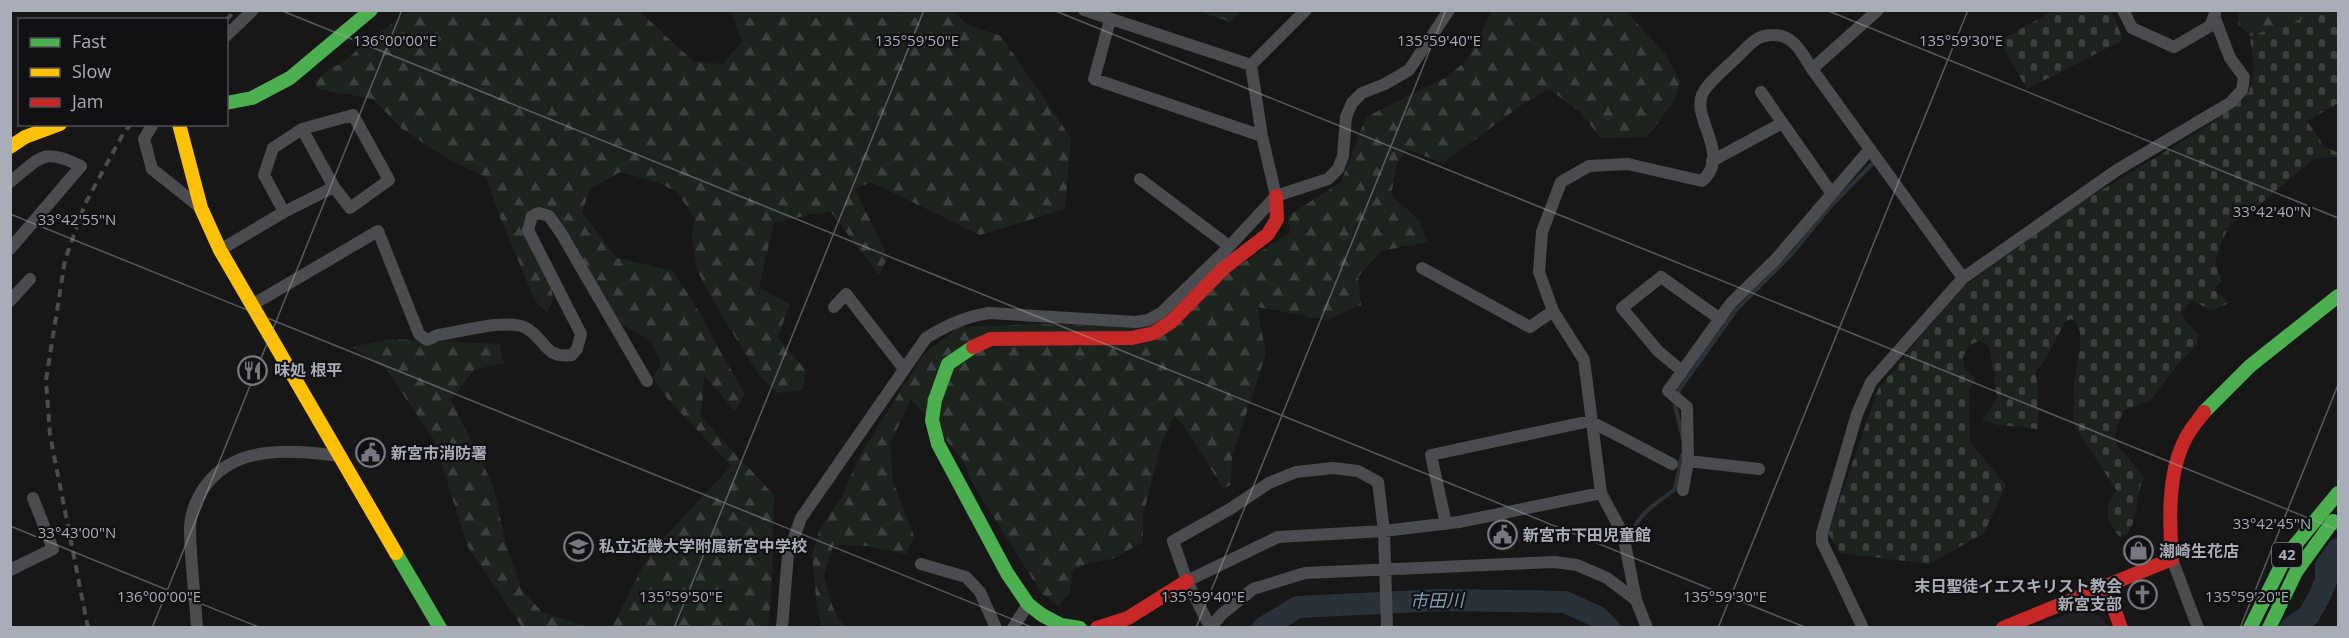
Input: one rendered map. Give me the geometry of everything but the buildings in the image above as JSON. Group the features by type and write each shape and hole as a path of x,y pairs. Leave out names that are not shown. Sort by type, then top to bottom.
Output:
{"main road":[{"path":"228,103 252,98 290,78 371,10"},
{"path":"10,147 25,137 55,126"},
{"path":"180,126 201,207 220,250 440,627"},
{"path":"1080,627 1061,624 1042,615 1028,604 1007,573 938,444 932,420 935,400 948,364 970,348 992,339 1132,338 1154,333 1171,322 1224,268 1268,234 1277,219 1276,196"},
{"path":"2003,627 2172,559 2170,539 2173,492 2178,464 2189,432 2217,396 2248,366 2336,303"},
{"name":"42","path":"2250,627 2286,556 2338,493"},
{"name":"42","path":"2269,627 2305,557 2338,516"},
{"path":"1096,627 1128,618 1187,580"},
{"path":"2106,586 2121,627"}],"street":[{"path":"228,34 253,10"},
{"path":"1084,10 1251,65"},
{"path":"1251,65 1306,10"},
{"path":"782,627 788,554 801,518 926,338 948,324 968,316 989,313 1136,322 1148,320 1161,313 1276,196 1328,179 1338,169 1343,156 1346,117 1352,103 1362,93 1385,84 1409,70 1449,10"},
{"path":"1812,69 1878,10"},
{"path":"2122,10 2132,28 2174,47 2210,26 2215,13"},
{"path":"1863,627 1822,542 1822,533 1857,414 1871,382 1963,278 2117,170 2230,103 2242,90 2244,77 2230,58 2215,13"},
{"path":"1110,20 1094,79 1262,136"},
{"path":"1647,627 1636,600 1623,534 1601,493 1584,360 1553,311 1539,272 1542,232 1561,182 1589,166 1628,164 1702,181 1709,176 1714,154 1710,132 1701,112 1702,95 1718,75 1760,36 1777,34 1796,43 1812,69 1963,278"},
{"path":"1251,65 1262,136 1276,196"},
{"path":"1761,92 1832,194"},
{"path":"284,212 264,175 273,148 302,129 352,115 389,180 350,208 334,187 302,129"},
{"path":"1712,162 1782,123"},
{"path":"152,126 144,139 152,169 168,184 201,207"},
{"path":"1683,490 1688,461 1687,407 1668,391 1731,303 1777,258 1870,149"},
{"path":"10,182 41,157 60,156 81,166 10,249"},
{"path":"1140,179 1229,246"},
{"path":"220,250 284,212 334,187"},
{"path":"252,305 378,231 419,334 427,340 438,335 510,324 527,328 552,353 561,357 572,355 577,349 581,334 528,230 532,216 539,213 549,216 561,233 647,381"},
{"path":"1422,268 1530,327 1553,311"},
{"path":"1682,371 1658,351 1622,308 1661,277 1720,319"},
{"path":"10,301 30,279"},
{"path":"834,306 846,294 904,369"},
{"path":"1446,524 1431,455 1590,421 1671,464"},
{"path":"197,627 190,524 195,503 208,481 222,468 241,458 270,453 341,456"},
{"path":"1688,461 1759,469"},
{"path":"1388,627 1386,569 1384,531 1378,482 1358,471 1333,468 1296,472 1269,483 1230,509 1173,541 1187,580 1210,627 1253,589 1305,573 1386,569 1555,562 1576,566 1607,578 1636,600"},
{"path":"1187,580 1278,537 1384,531 1446,524 1601,493"},
{"path":"10,570 53,549 33,498"},
{"path":"2172,559 2198,627"},
{"path":"921,564 966,577 980,592 996,627"},
{"path":"1013,627 1028,604"}],"shaded area":[{"path":"2082,608 2103,618 2107,627 2033,627"}],"green space":[{"path":"888,10 903,14 906,11 953,11 968,25 1001,36 1071,138 1065,209 980,235 871,182 855,189 888,257 879,275 830,211 774,222 759,288 790,304 778,337 806,371 803,390 778,393 759,375 716,306 697,270 692,236 695,218 676,191 656,182 620,172 590,189 582,212 617,258 673,271 699,312 745,395 735,411 704,375 701,417 774,495 772,580 768,627 612,627 643,566 661,541 731,466 667,398 653,378 661,363 652,343 636,331 624,326 609,306 565,229 528,212 551,285 553,299 547,312 535,301 486,177 451,161 402,129 373,99 319,89 314,82 410,11 639,11 694,62 723,64 742,41 731,11"},
{"path":"1241,10 1230,22 1198,11"},
{"path":"1492,11 1626,11 1666,55 1680,81 1675,100 1647,137 1601,138 1579,111 1549,89 1523,104 1443,163 1407,149 1397,163 1391,195 1420,221 1427,242 1381,251 1358,277 1361,305 1326,320 1257,307 1266,354 1232,457 1231,485 1223,488 1184,426 1174,416 1162,442 1143,515 1143,542 1115,558 1083,565 1073,571 1069,594 1058,606 1042,594 971,481 963,460 911,399 890,444 893,481 914,536 906,554 869,546 833,545 824,576 833,608 844,627 822,627 817,608 812,554 819,531 842,496 860,455 924,354 959,327 1039,324 1144,326 1290,233 1288,216 1341,182 1366,117 1447,77 1467,60"},
{"path":"2053,11 2112,11 2123,40 2027,89 1999,41"},
{"path":"2239,11 2325,11 2250,36 2238,24"},
{"path":"2325,11 2338,11 2338,103 2307,121 2324,146 2338,153 2338,158 2326,157 2312,160 2251,212 2231,223 2221,243 2215,263 2222,280 2214,290 2229,302 2217,309 2210,309 2191,301 2181,312 2188,324 2199,334 2197,345 2178,364 2150,401 2124,410 2114,441 2144,477 2131,528 2127,535 2119,536 2109,519 2108,508 2117,491 2073,424 2074,382 2080,349 2080,332 2076,322 2071,319 2065,322 2044,362 2035,372 2038,387 2038,429 1998,425 1982,420 1997,398 1989,346 1980,341 1969,345 1963,357 1965,369 1975,381 1969,390 1970,442 2006,485 1984,533 1929,564 1840,553 1828,533 1878,389 1959,290 2072,208 2209,125 2249,92 2254,67 2250,36"},
{"path":"389,339 500,344 503,363 474,370 451,400 493,485 506,543 522,590 542,612 584,626 612,627 522,627 468,547 434,440 386,369 352,347"}],"waterway":[{"path":"1683,438 1675,406 1679,390 1737,309 1792,254 1829,208 1872,164"},
{"path":"1630,536 1644,514 1675,489 1682,455"},
{"path":"2291,628 2309,615 2326,581 2326,566 2338,549"},
{"name":"市田川","path":"1263,628 1298,607 1441,600 1565,602 1598,617 1609,628"}],"railway":[{"path":"228,18 236,10"},
{"path":"88,628 50,435 46,380 65,260 85,204 129,126"}],"traffic: fast":[{"path":"228,103 252,98 290,78 371,10"},
{"path":"2204,412 2250,366 2338,296"},
{"path":"973,347 948,364 935,400 932,420 938,444 1007,573 1028,604 1061,625 1080,628"},
{"path":"2250,628 2286,556 2338,493"},
{"path":"2269,628 2296,572 2333,521"},
{"path":"396,553 440,628"}],"traffic: slow":[{"path":"10,147 25,137 55,126"},
{"path":"180,126 201,208 220,250 396,553"}],"traffic: jam":[{"path":"973,347 991,339 1132,338 1154,333 1171,322 1224,268 1268,234 1277,219 1276,196"},
{"path":"2003,628 2172,559 2170,510 2173,476 2182,445 2204,412"},
{"path":"1097,628 1128,618 1187,581"},
{"path":"2106,586 2121,628"}],"place":[{"name":"味処 根平","path":"253,370"},
{"name":"新宮市消防署","path":"370,453"},
{"name":"新宮市下田児童館","path":"1502,535"},
{"name":"私立近畿大学附属新宮中学校","path":"578,546"},
{"name":"潮崎生花店","path":"2138,551"},
{"name":"末日聖徒イエスキリスト教会 新宮支部","path":"2143,595"}]}
